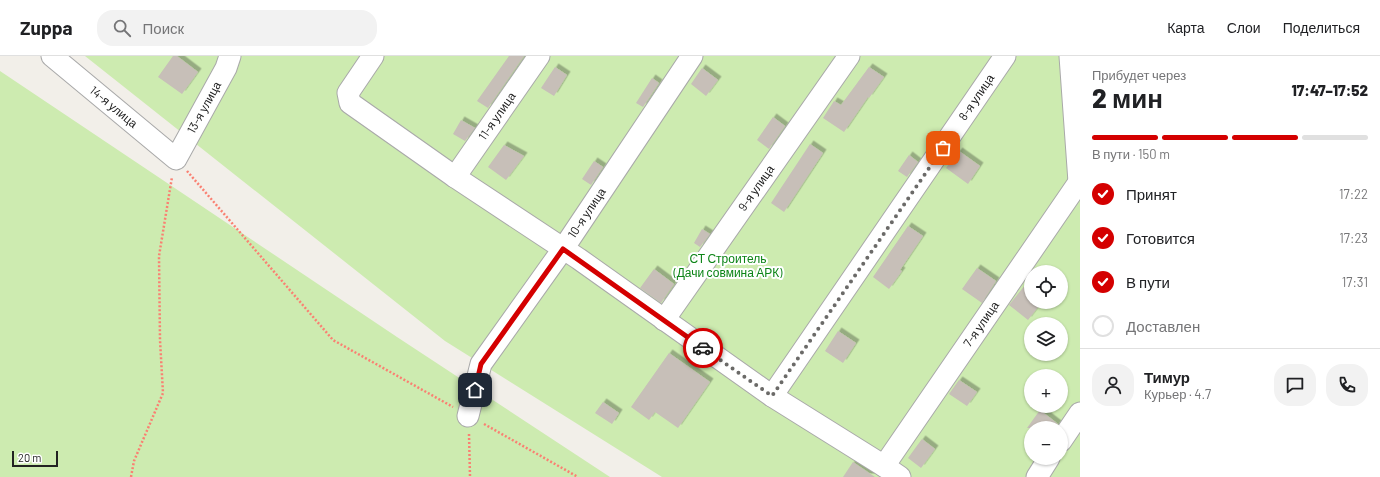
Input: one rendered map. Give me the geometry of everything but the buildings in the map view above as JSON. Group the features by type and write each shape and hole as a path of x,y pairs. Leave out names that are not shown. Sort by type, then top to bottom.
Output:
{"street":[{"name":"14-я улица","path":"52,56 176,158"},
{"name":"13-я улица","path":"176,158 226,68 230,56"},
{"path":"373,56 348,93 350,103 455,177 563,249 772,396 892,472"},
{"name":"11-я улица","path":"455,177 540,56"},
{"name":"10-я улица","path":"468,416 481,364 563,249 692,56"},
{"name":"9-я улица","path":"664,320 849,56"},
{"name":"8-я улица","path":"772,396 1005,56"},
{"path":"1070,56 1079,182"},
{"name":"7-я улица","path":"892,472 1079,182"},
{"path":"1068,431 1080,413"},
{"path":"1037,477 1045,465"}],"path":[{"path":"176,158 333,340 578,477"},
{"path":"131,477 134,461 163,393 160,340 159,256 176,158"},
{"path":"468,416 470,477"}],"green space":[{"name":"СТ Строитель (Дачи совмина АРК)","path":"85,56 1080,56 1080,477 662,477 445,341"},
{"path":"0,71 397,337 610,477 0,477"}],"way so far":[{"path":"703,348 772,396 943,148"}],"route":[{"path":"475,390 481,364 563,249 703,348"}]}
